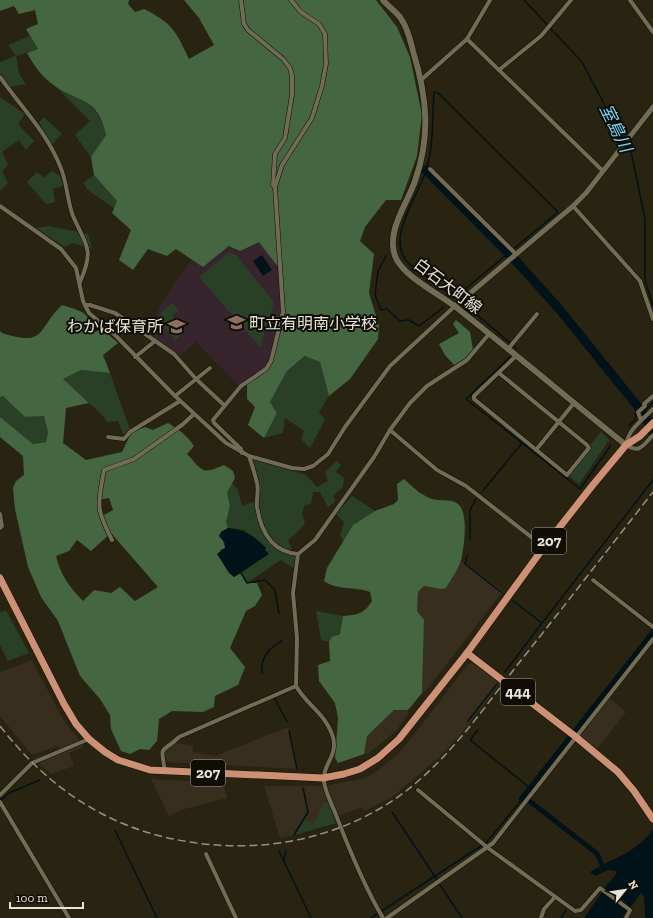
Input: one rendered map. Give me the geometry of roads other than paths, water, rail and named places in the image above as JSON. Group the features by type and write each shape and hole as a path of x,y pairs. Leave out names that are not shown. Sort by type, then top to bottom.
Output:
{"highway":[{"name":"207","path":"0,578 64,704 76,724 89,739 118,760 134,766 165,771 323,778 344,774 360,769 378,758 399,739 467,653 544,547 626,445 640,436 653,423"},
{"name":"444","path":"467,653 569,731 618,772 634,791 653,819"}],"main road":[{"name":"白石大町線","path":"383,0 399,17 406,29 421,80 427,113 425,144 415,181 394,231 393,247 396,257 404,270 455,306 489,334 510,345 516,356 626,445"}],"street":[{"path":"241,0 244,24 248,30 283,59 290,68 292,76 292,95 285,138 275,154 273,185 275,187 283,312 271,361 266,369 241,386 215,417 214,424 240,449 242,453"},
{"path":"275,187 282,165 312,118 322,86 326,64 325,34 319,24 301,12 291,0"},
{"path":"421,80 467,39 490,0"},
{"path":"498,70 549,28 571,0"},
{"path":"630,0 653,32"},
{"path":"467,39 603,171"},
{"path":"0,77 42,130 61,167 73,216 85,239 88,252 85,269 79,282"},
{"path":"0,206 62,249 76,268 85,306 89,313 116,336 180,401 226,443 249,456 292,468 304,469 321,461 328,454 345,427 390,366 455,306 510,260 513,251 573,206 652,110"},
{"path":"430,169 513,251"},
{"path":"573,206 640,281 653,319"},
{"path":"85,306 90,305 115,313 154,342 174,354 196,380 224,405"},
{"path":"510,345 537,314"},
{"path":"382,917 324,786 323,778 334,754 334,739 320,712 296,686 297,638 293,593 298,554 315,540 410,403 427,386 460,366 489,334"},
{"path":"135,357 154,342"},
{"path":"499,373 589,448 567,475 474,400 474,396 516,356"},
{"path":"175,396 210,368"},
{"path":"641,420 638,412 653,396"},
{"path":"108,437 124,439 130,432 180,401"},
{"path":"536,450 574,403"},
{"path":"651,436 639,449 634,450 626,445 630,432 652,410"},
{"path":"112,540 101,518 98,506 104,470 134,459 182,426 194,414"},
{"path":"390,430 437,470 466,486 544,547"},
{"path":"249,456 258,484 257,507 270,542 278,549 286,553 298,554"},
{"path":"0,514 2,526 0,528"},
{"path":"593,580 653,627"},
{"path":"387,918 485,846 530,796 653,639"},
{"path":"165,771 161,752 163,748 172,744 179,737 296,686"},
{"path":"0,795 32,763 89,739"},
{"path":"418,790 485,846 578,912 600,888 630,910 626,918"},
{"path":"0,803 69,918"},
{"path":"206,854 236,918"},
{"path":"541,918 544,910 555,897"}],"waterway":[{"name":"室島川","path":"524,0 582,62 623,140 629,147 645,219 645,280 653,306"},
{"path":"434,92 438,93 558,212 458,295 444,290 411,266 405,259 401,249 400,239 402,227 429,161 432,142 434,92"},
{"name":"室島川","path":"426,170 517,262 560,310 643,413 653,432"},
{"path":"386,256 378,271 375,295 381,310 387,309 400,321 409,320 419,326 444,307"},
{"path":"468,307 517,349"},
{"path":"482,492 522,443 466,399 510,357"},
{"name":"室島川","path":"643,413 653,402"},
{"path":"629,426 635,420 636,412 639,408"},
{"path":"522,443 580,489 611,445"},
{"path":"542,623 653,480"},
{"path":"470,539 470,510 476,499"},
{"path":"467,556 465,564 501,592"},
{"path":"241,573 247,583 265,580 275,590 279,614"},
{"path":"505,672 542,623 512,600"},
{"path":"262,673 262,663 266,654 269,650 282,641"},
{"path":"468,721 497,684"},
{"path":"274,697 287,722"},
{"path":"478,730 470,740 529,787"},
{"path":"289,731 297,769"},
{"path":"0,801 9,793 40,780"},
{"path":"294,835 308,812 303,788"},
{"path":"371,918 487,842 522,799"},
{"path":"392,812 438,881"},
{"path":"115,830 157,918"},
{"path":"284,860 286,850"},
{"path":"279,851 311,918"},
{"path":"440,885 462,918"},
{"path":"561,918 566,910"}],"railway":[{"path":"0,726 19,749 39,769 61,787 83,803 108,817 133,828 190,842 251,846 281,843 311,837 339,828 367,816 393,800 417,782 446,754 460,739 653,492"}],"place":[{"name":"町立有明南小学校","path":"236,323"},
{"name":"わかば保育所","path":"176,326"}]}
